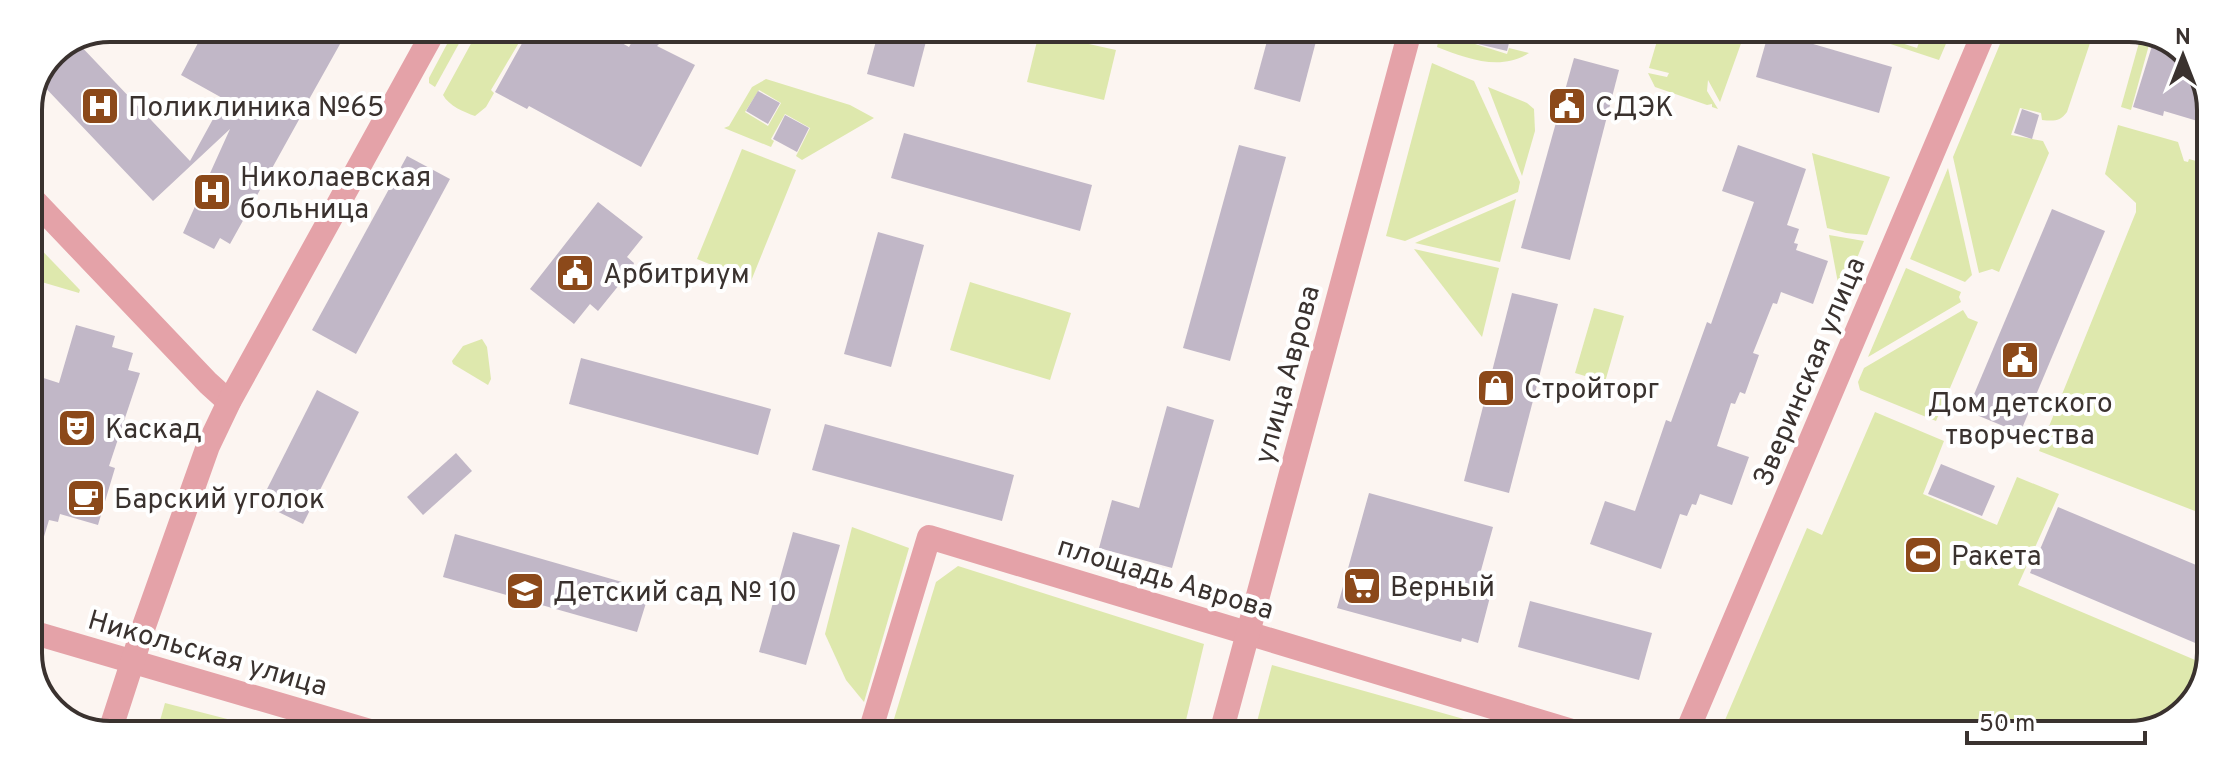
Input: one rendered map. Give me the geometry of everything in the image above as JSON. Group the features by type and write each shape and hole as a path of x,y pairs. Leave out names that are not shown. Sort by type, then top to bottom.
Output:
{"street":[{"path":"113,721 208,446 229,402 428,42"},
{"name":"улица Аврова","path":"1224,721 1407,42"},
{"name":"Зверинская улица","path":"1692,721 1980,42"},
{"path":"42,209 229,402"},
{"name":"площадь Аврова","path":"873,721 929,537 1539,721"},
{"name":"Никольская улица","path":"42,635 336,721"}],"green space":[{"path":"448,42 460,42 435,87 429,83"},
{"path":"472,42 519,42 491,90 494,93 486,107 475,116 453,105 443,95"},
{"path":"1037,42 1080,42 1116,50 1104,100 1027,82"},
{"path":"1438,42 1469,42 1507,54 1509,48 1529,53 1518,59 1495,62 1471,59 1437,47"},
{"path":"1657,42 1742,42 1720,102 1708,80 1707,91 1718,109 1712,104 1655,87 1648,73 1667,77 1669,73 1649,68"},
{"path":"1884,42 1898,42 1917,48 1919,42 1947,42 1939,60"},
{"path":"2001,42 2090,42 2067,112 2062,118 2042,120 2041,113 2020,108 2011,135 2043,141 2049,153 1999,272 1992,269 1979,273 1953,157"},
{"path":"2139,43 2149,45 2131,110 2121,107"},
{"path":"1432,63 1474,81 1520,182 1518,192 1405,241 1386,236"},
{"path":"766,79 850,105 874,118 802,160 796,156 810,128 785,114 771,139 774,141 771,147 724,128 729,126 752,87","holes":["759,90 781,103 768,126 745,112"]},
{"path":"1488,87 1534,109 1535,131 1522,176"},
{"path":"2118,125 2178,142 2184,161 2197,161 2197,512 2039,451 2136,212 2136,203 2105,174"},
{"path":"742,149 796,170 751,281 697,259"},
{"path":"1812,153 1890,177 1867,235 1827,228"},
{"path":"1948,168 1972,275 1965,282 1910,259"},
{"path":"1516,199 1500,262 1415,243"},
{"path":"1829,235 1864,241 1846,285 1838,283"},
{"path":"1414,249 1499,268 1482,337"},
{"path":"42,251 80,290 79,293 42,282"},
{"path":"1906,268 1961,292 1961,302 1868,357"},
{"path":"970,282 1071,313 1050,380 950,350"},
{"path":"1594,308 1624,316 1605,382 1575,373"},
{"path":"1963,310 1968,318 1978,322 1936,421 1860,390 1858,382 1864,368"},
{"path":"482,339 487,347 491,379 488,385 452,361 463,346"},
{"name":"Ракета","path":"1875,412 1944,441 1923,494 1997,525 2017,477 2059,494 2018,585 2196,660 2195,671 2180,698 2159,714 2142,720 1725,721 1807,528 1822,535"},
{"path":"852,527 909,548 864,702 846,680 825,634"},
{"path":"958,566 1204,644 1186,721 893,721 936,582"},
{"path":"1272,665 1471,721 1257,721"},
{"path":"165,703 235,721 160,721"}],"building":[{"path":"199,42 341,42 307,103 308,108 230,244 220,238 214,249 183,233 230,129 153,201 46,88 62,62 82,48 190,161 224,99 181,75"},
{"path":"523,42 620,42 629,47 632,42 658,42 657,46 695,65 641,167 529,106 527,109 495,92"},
{"path":"876,42 926,42 914,87 867,74"},
{"path":"1267,42 1316,42 1300,102 1254,89"},
{"path":"1470,42 1509,42 1507,51"},
{"path":"1766,42 1807,42 1892,67 1879,113 1756,77"},
{"path":"2152,46 2167,53 2188,76 2196,97 2197,121 2164,111 2163,116 2133,107"},
{"path":"1574,58 1619,70 1570,260 1521,248"},
{"path":"758,91 780,103 768,124 746,111"},
{"path":"2022,109 2039,115 2032,139 2014,133"},
{"path":"785,115 809,128 797,152 773,139"},
{"path":"904,133 1092,185 1080,231 891,178"},
{"path":"1239,145 1286,157 1230,361 1183,348"},
{"path":"1738,145 1806,169 1787,225 1799,229 1794,243 1798,244 1796,250 1828,261 1813,304 1781,292 1777,304 1773,303 1753,353 1759,355 1745,394 1740,392 1735,404 1731,403 1717,446 1749,457 1732,505 1700,494 1687,516 1680,514 1661,569 1590,544 1605,501 1635,511 1666,420 1671,422 1707,322 1711,324 1754,202 1722,191"},
{"path":"407,156 450,179 356,354 312,330"},
{"path":"598,202 643,237 627,257 634,263 632,269 598,311 590,304 574,324 530,289"},
{"name":"Дом детского творчества","path":"2052,209 2105,231 2020,433 1967,411"},
{"path":"878,232 924,245 891,367 844,354"},
{"path":"1512,293 1558,304 1509,493 1464,481"},
{"name":"Каскад","path":"76,325 115,336 112,347 133,353 128,370 140,373 109,466 115,468 98,525 60,514 58,522 49,520 42,543 42,378 59,383"},
{"path":"581,358 771,409 758,455 569,404"},
{"path":"317,390 359,412 303,524 260,503"},
{"path":"1167,406 1214,420 1172,568 1099,548 1112,500 1139,508"},
{"path":"825,424 1014,475 1002,521 812,470"},
{"path":"456,453 472,471 423,515 407,497"},
{"path":"1941,464 1995,486 1982,516 1928,494"},
{"path":"1369,493 1493,527 1475,592 1490,597 1478,643 1462,638 1461,642 1337,608"},
{"path":"2058,507 2197,565 2197,644 2030,573"},
{"path":"793,532 840,545 806,665 759,652"},
{"path":"455,534 650,590 637,632 443,577"},
{"path":"1530,601 1652,633 1639,680 1518,647"}],"place":[{"name":"Поликлиника №65","path":"100,106"},
{"name":"СДЭК","path":"1567,106"},
{"name":"Николаевская больница","path":"212,192"},
{"name":"Арбитриум","path":"575,273"},
{"name":"Дом детского творчества","path":"2020,360"},
{"name":"Стройторг","path":"1496,388"},
{"name":"Каскад","path":"77,428"},
{"name":"Барский уголок","path":"86,498"},
{"name":"Ракета","path":"1923,555"},
{"name":"Верный","path":"1362,586"},
{"name":"Детский сад № 10","path":"525,591"}]}
